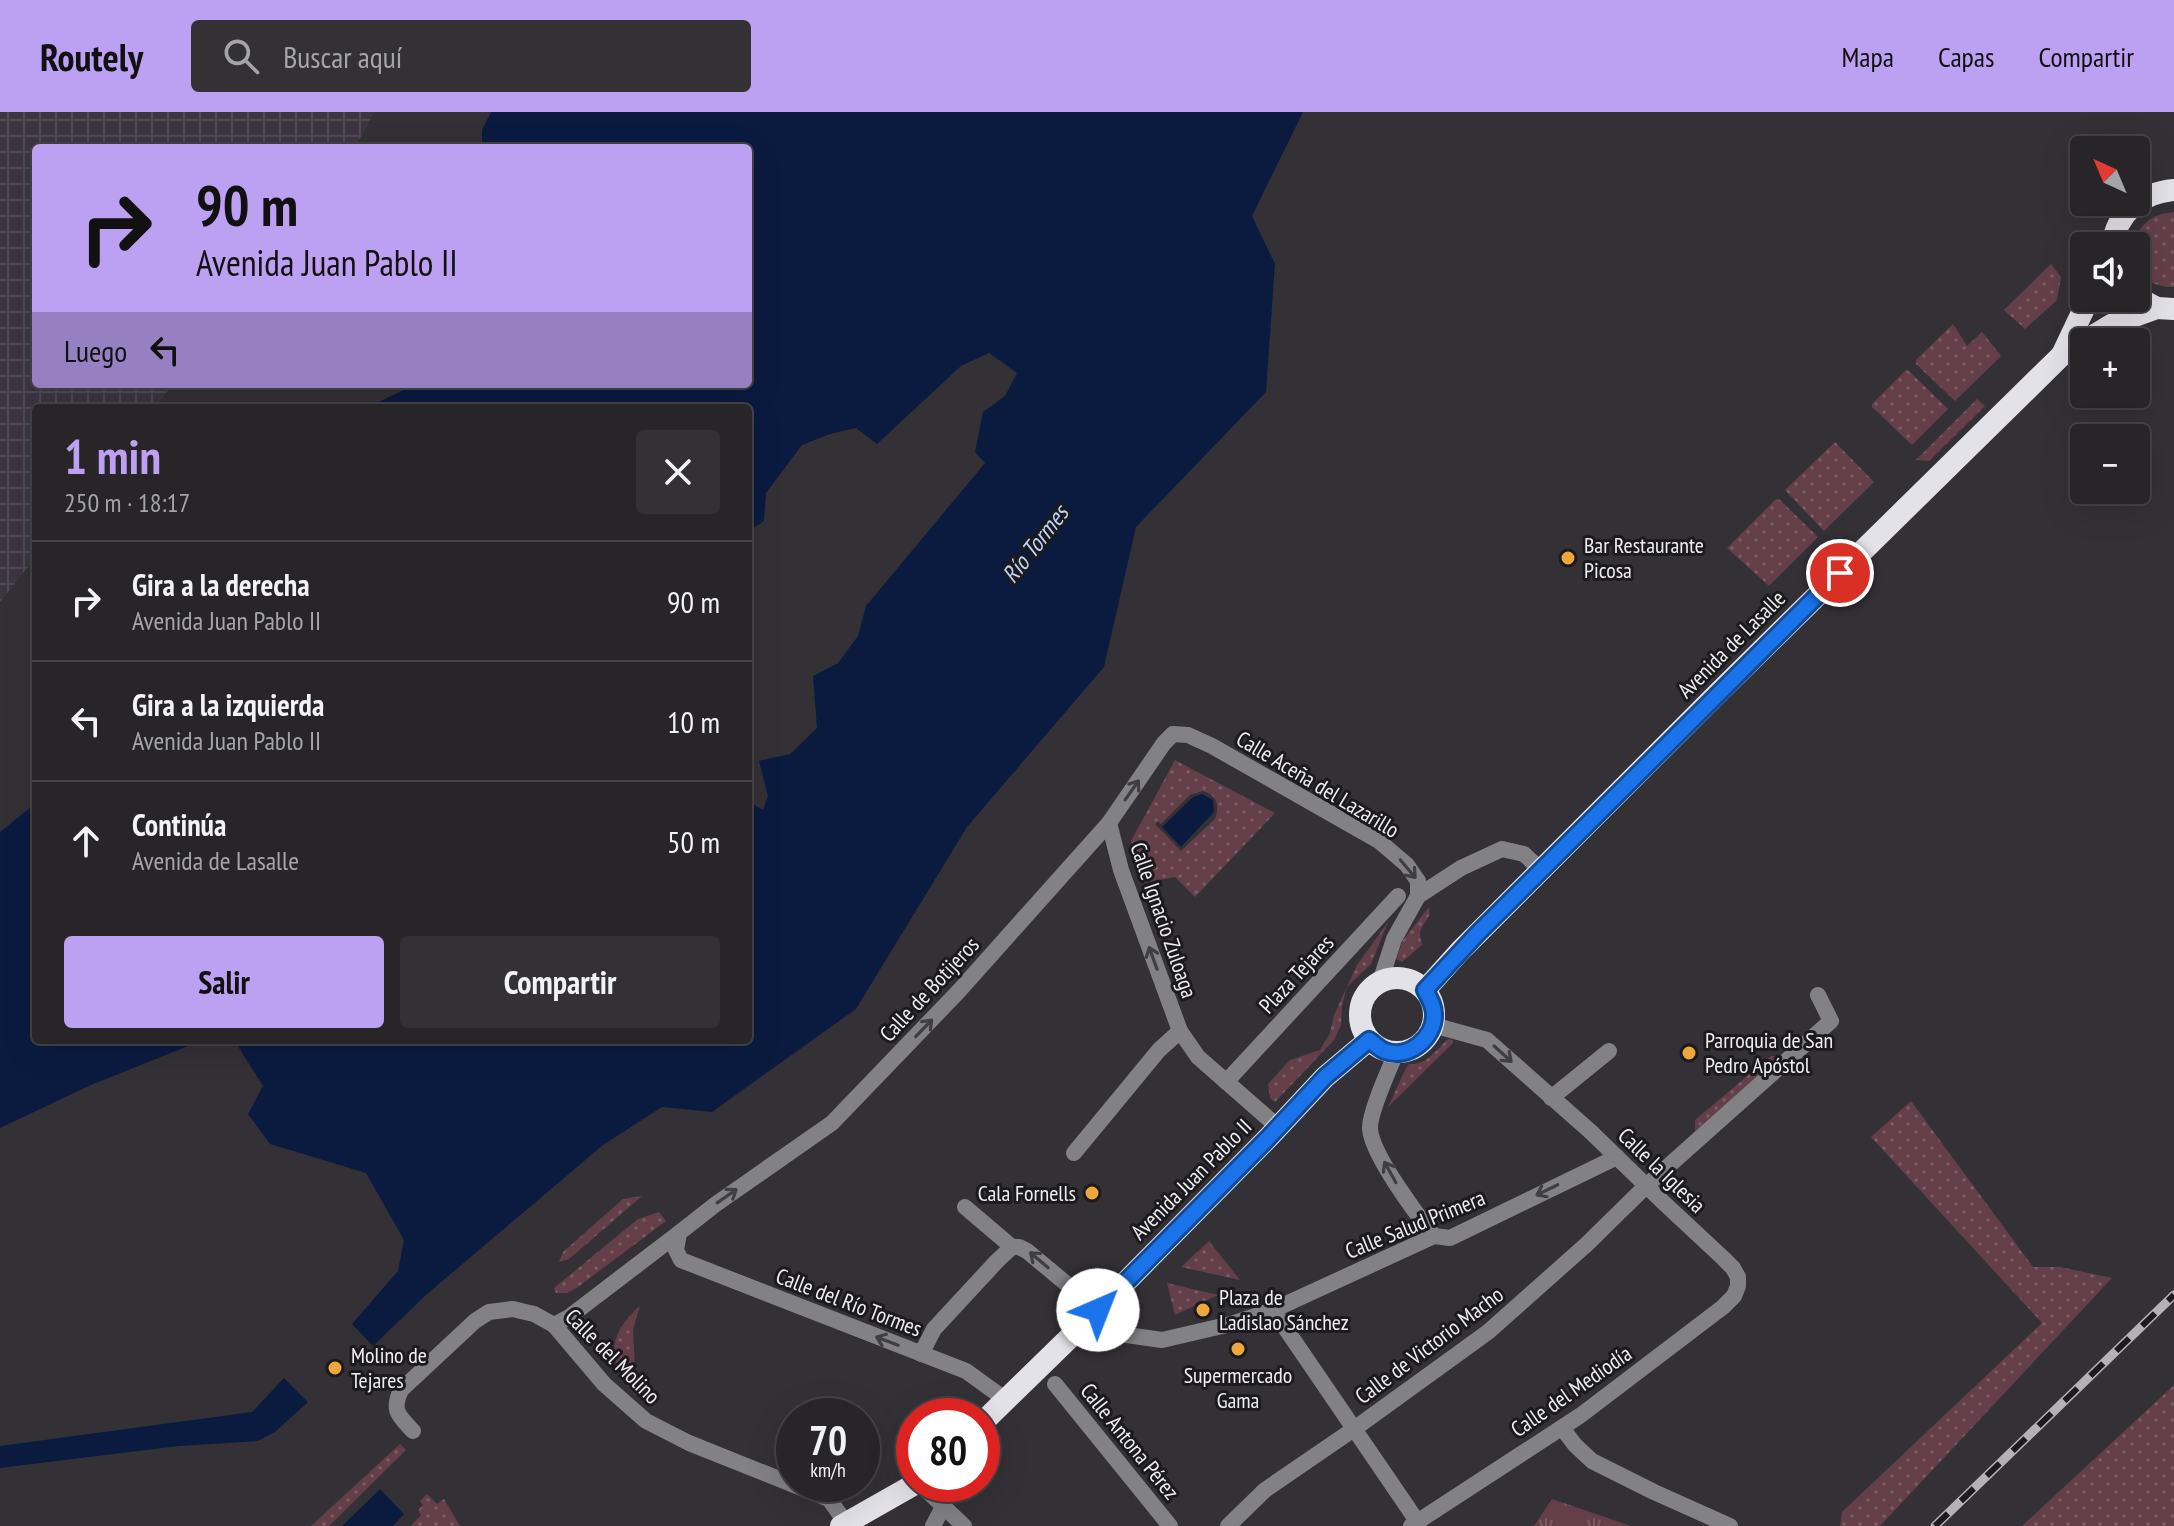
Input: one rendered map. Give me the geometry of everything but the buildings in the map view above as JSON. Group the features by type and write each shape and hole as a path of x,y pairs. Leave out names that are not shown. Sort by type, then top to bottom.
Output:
{"highway":[{"path":"2115,232 2131,206 2144,197 2174,190"},
{"name":"Avenida de Lasalle","path":"1541,870 2062,355 2113,324 2166,309"},
{"name":"Avenida de Lasalle","path":"2062,355 2082,312"},
{"path":"1425,990 1541,870"},
{"path":"1392,978 1415,983 1425,990 1434,1013 1433,1025 1419,1045 1396,1053 1384,1051 1369,1040 1360,1023 1360,1011 1370,989 1392,978"},
{"name":"Avenida Juan Pablo II","path":"1000,1406 1325,1077 1369,1040"},
{"path":"843,1525 896,1496"}],"street":[{"name":"Calle de Botijeros","path":"554,1325 678,1241 716,1204 832,1123 958,992 1109,823 1173,734"},
{"name":"Calle Aceña del Lazarillo","path":"1173,734 1188,735 1212,746 1379,841 1407,865 1418,881 1418,896"},
{"name":"Calle Ignacio Zuloaga","path":"1109,823 1121,870 1180,1031 1198,1057 1278,1127"},
{"path":"1380,982 1394,939 1418,896 1461,868 1502,849 1524,854 1541,870"},
{"name":"Plaza Tejares","path":"1226,1082 1398,896"},
{"name":"Calle de Victorio Macho","path":"1228,1526 1265,1490 1488,1332 1587,1244 1646,1186 1831,1021 1818,995"},
{"name":"Calle la Iglesia","path":"1433,1025 1487,1040 1617,1157 1723,1258 1738,1277"},
{"name":"Calle Ignacio Zuloaga","path":"1074,1153 1159,1050 1180,1031"},
{"path":"1551,1098 1609,1051"},
{"path":"1396,1053 1371,1117 1372,1141 1400,1192 1434,1236"},
{"name":"Calle Salud Primera","path":"1273,1310 1434,1236 1450,1238 1617,1157"},
{"path":"965,1207 1012,1247 1027,1251 1127,1335 1162,1340 1231,1324 1273,1310 1414,1524"},
{"name":"Calle del Río Tormes","path":"678,1241 681,1260 966,1371 1006,1400"},
{"path":"921,1354 934,1329 1012,1247"},
{"name":"Calle del Mediodía","path":"1414,1524 1562,1428 1723,1307 1734,1296 1738,1277"},
{"name":"Calle del Molino","path":"413,1431 398,1415 395,1401 401,1390 475,1321 489,1312 513,1309 534,1314 554,1325 604,1384 646,1421 689,1443 829,1499 843,1525"},
{"name":"Calle Antona Pérez","path":"1055,1384 1170,1526"},
{"path":"1562,1428 1592,1461 1730,1526"},
{"path":"940,1502 964,1526"},
{"path":"933,1526 944,1505"}],"shaded area":[{"path":"0,112 374,112 356,144 32,144 32,388 170,388 157,404 32,404 32,562 0,602"}],"green space":[{"path":"2174,212 2174,287 2157,285 2150,281 2150,232 2139,232 2147,222"},
{"path":"2051,264 2061,277 2057,300 2025,329 2004,310"},
{"path":"1953,324 1967,346 1982,332 2001,356 1955,401 1916,364 1916,360"},
{"path":"1906,370 1948,409 1912,445 1872,407"},
{"path":"1977,399 1985,406 1929,461 1916,460"},
{"path":"1835,442 1874,482 1824,531 1785,490"},
{"path":"1776,499 1818,537 1769,586 1727,548"},
{"path":"1175,760 1275,813 1195,897 1175,877 1144,883 1131,841","holes":["1203,791 1216,802 1215,819 1181,851 1155,824 1158,821 1161,824 1190,795"]},
{"path":"1429,907 1429,915 1420,933 1422,945 1402,962 1396,959 1403,940"},
{"path":"1388,922 1371,964 1347,987 1341,1025 1334,1040 1275,1102 1270,1098 1268,1084 1290,1060 1320,1050 1330,1033 1334,1015 1357,965"},
{"path":"1448,1039 1453,1043 1388,1107 1409,1064 1426,1059"},
{"path":"1771,1056 1782,1057 1695,1131 1695,1120"},
{"path":"1911,1101 2033,1267 2060,1267 2112,1278 1880,1526 1840,1526 1842,1512 2042,1323 1871,1137"},
{"path":"642,1196 569,1259 559,1262 563,1252 623,1199"},
{"path":"659,1212 666,1221 578,1287 567,1293 556,1293 554,1288 638,1219"},
{"path":"1209,1241 1240,1280 1181,1267"},
{"path":"1167,1283 1218,1295 1175,1315"},
{"path":"640,1306 633,1329 636,1396 619,1372 614,1350 621,1328"},
{"path":"2174,1385 2174,1526 2022,1526"},
{"path":"400,1444 406,1450 329,1526 311,1526"},
{"path":"427,1494 437,1504 444,1499 460,1526 411,1526 421,1515 418,1510 423,1505 420,1501"},
{"path":"1552,1499 1631,1526 1534,1526"}],"water":[{"name":"Río Tormes","path":"491,112 1303,112 1252,216 1275,264 1266,392 1136,527 1104,667 967,827 856,1009 712,1112 662,1107 603,1145 427,1294 373,1346 352,1324 398,1271 404,1240 366,1173 270,1144 248,1114 263,1086 237,1044 752,1044 752,803 763,810 768,796 759,761 790,754 817,728 813,676 838,663 858,636 866,606 985,463 975,452 983,412 1005,396 1017,373 989,353 961,366 877,444 856,428 802,445 766,493 764,521 752,529 752,404 374,404 408,388 752,388 752,144 482,144 482,130"},
{"path":"1202,794 1213,800 1214,812 1181,847 1162,827 1193,797"},
{"path":"32,806 32,1044 193,1044 91,1085 0,1128 0,832"},
{"path":"284,1378 308,1402 275,1432 258,1441 179,1446 0,1468 0,1446 252,1412"},
{"path":"380,1489 404,1514 393,1526 342,1526"}],"railway":[{"path":"1935,1526 2174,1295"}],"place":[{"name":"Bar Restaurante Picosa","path":"1568,558"},
{"name":"Parroquia de San Pedro Apóstol","path":"1689,1053"},
{"name":"Cala Fornells","path":"1092,1193"},
{"name":"Plaza de Ladislao Sánchez","path":"1203,1310"},
{"name":"Supermercado Gama","path":"1238,1349"},
{"name":"Molino de Tejares","path":"335,1368"}],"route":[{"path":"1098,1310 1325,1077 1369,1040 1384,1051 1396,1053 1419,1045 1433,1025 1434,1013 1425,990 1460,951 1840,573"}]}
